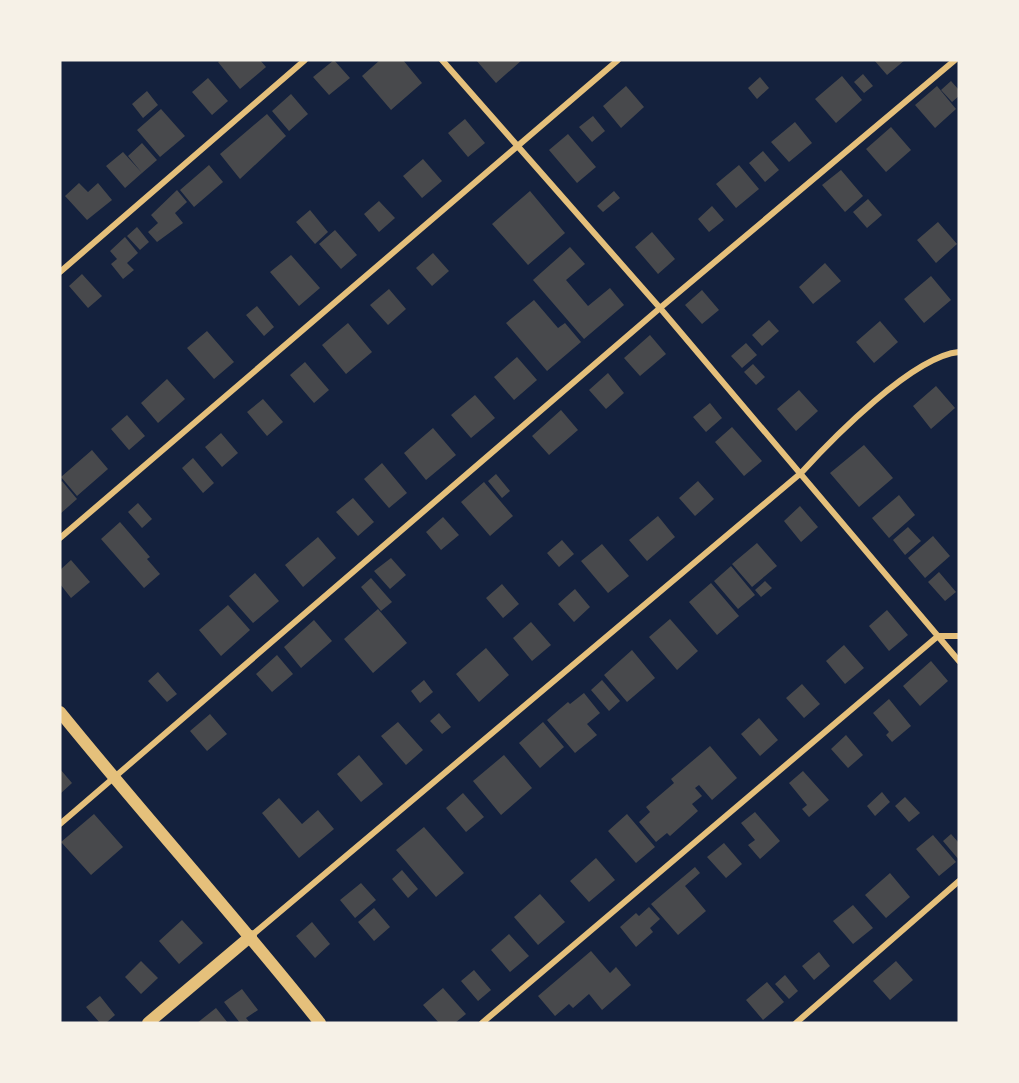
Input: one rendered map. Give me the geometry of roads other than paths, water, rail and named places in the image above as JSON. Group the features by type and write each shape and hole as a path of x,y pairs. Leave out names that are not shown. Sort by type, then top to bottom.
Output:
{"main road":[{"path":"60,712 113,777 251,936 320,1023"},
{"path":"148,1023 251,936"}],"street":[{"path":"60,272 304,60"},
{"path":"442,60 660,308 959,661"},
{"path":"60,538 516,144 618,60"},
{"path":"60,824 660,308 954,60"},
{"path":"251,936 801,473 872,404 914,371 949,353 959,352"},
{"path":"482,1023 938,636 959,636"},
{"path":"796,1023 959,881"}]}
